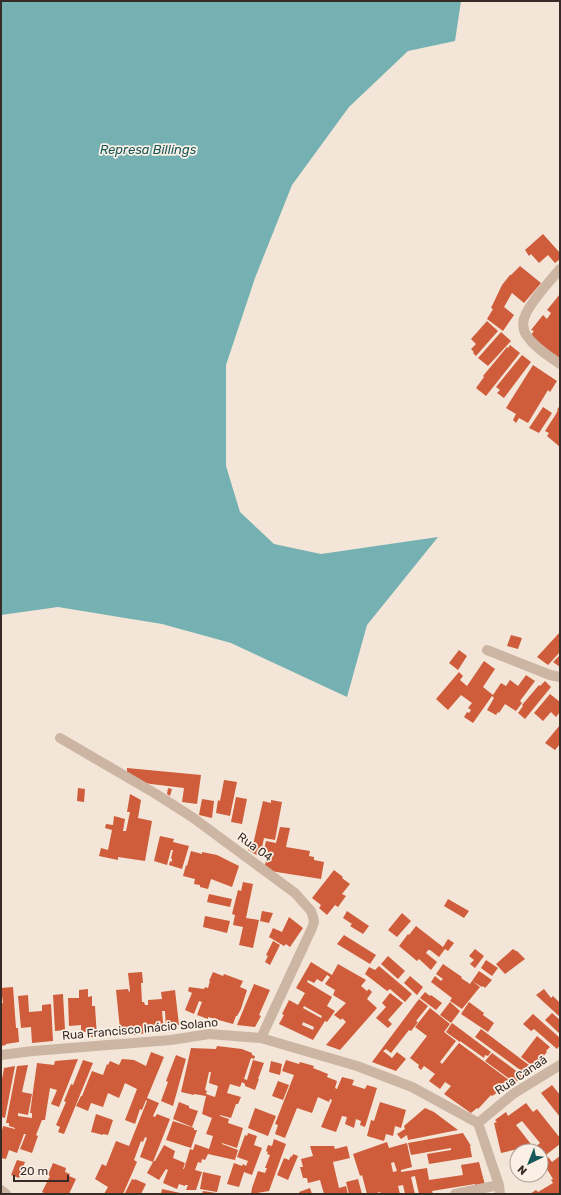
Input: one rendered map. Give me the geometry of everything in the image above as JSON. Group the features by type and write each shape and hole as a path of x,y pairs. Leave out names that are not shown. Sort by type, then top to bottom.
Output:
{"street":[{"path":"560,269 536,299 525,315 523,322 526,336 560,364"},
{"path":"487,650 560,678"},
{"name":"Rua 04","path":"60,738 156,794 192,818 295,893 310,911 314,922 312,928 261,1038"},
{"name":"Rua Francisco Inácio Solano","path":"1,1055 171,1040 209,1034 261,1038 357,1066 412,1087 478,1123"},
{"name":"Rua Canaã","path":"478,1123 513,1094 560,1065"},
{"path":"455,1194 500,1190 478,1123"},
{"path":"1,1190 6,1194"}],"water":[{"name":"Represa Billings","path":"1,1 461,1 455,41 408,51 349,107 292,185 255,278 226,365 226,466 240,512 274,544 321,554 438,537 367,625 347,697 231,643 162,624 58,607 1,615"}],"building":[{"path":"543,234 560,253 560,259 555,263 548,255 539,263 531,254 529,256 525,250"},
{"path":"520,266 541,283 524,303 512,293 504,307 514,315 503,331 487,319 493,309 491,308 502,285"},
{"path":"560,294 560,359 530,336 534,331 531,330 543,315 547,319 551,313 547,310"},
{"path":"487,321 498,331 476,356 471,349 476,344 471,339"},
{"path":"501,332 511,341 488,366 478,358"},
{"path":"510,345 520,353 486,396 476,388 484,377 483,376"},
{"path":"522,355 531,362 504,398 497,393 500,390 496,387"},
{"path":"533,365 557,381 550,392 548,390 528,423 519,418 516,423 513,420 516,414 506,408"},
{"path":"560,405 560,447 547,436 549,433 545,431"},
{"path":"543,407 552,413 539,433 529,428"},
{"path":"560,632 560,652 548,665 537,657"},
{"path":"511,635 522,638 518,649 507,646"},
{"path":"459,650 467,656 458,670 449,663"},
{"path":"560,655 560,667 553,662"},
{"path":"484,661 495,669 483,687 493,695 501,683 506,686 510,680 518,686 526,675 535,681 520,701 522,703 516,711 505,704 496,715 487,710 494,698 492,696 473,723 464,717 467,712 469,713 471,710 468,708 472,703 461,695 448,710 436,699 459,672 463,676 460,680 467,686"},
{"path":"545,681 551,687 525,719 518,713 523,706 522,705 539,685 540,686"},
{"path":"550,694 560,702 560,712 556,717 551,712 543,721 534,713"},
{"path":"560,725 560,744 555,750 545,743"},
{"path":"127,768 201,775 197,804 182,802 184,788 141,782 127,772"},
{"path":"224,780 237,782 230,816 216,813"},
{"path":"78,788 85,789 84,802 77,801"},
{"path":"168,788 172,789 170,796 167,794"},
{"path":"130,794 141,800 138,818 152,821 145,861 118,857 118,860 99,856 101,848 108,850 112,830 105,828 106,824 113,825 114,816 125,819 123,831 126,831 130,812 127,812"},
{"path":"236,797 247,799 242,824 231,822"},
{"path":"202,799 214,801 212,818 199,815"},
{"path":"271,800 282,802 275,840 264,838 260,857 248,850 250,844 253,845 263,801 271,803"},
{"path":"280,827 290,828 286,847 310,851 309,856 314,857 314,860 324,862 321,879 264,870 268,851 264,850 266,841 276,843"},
{"path":"160,836 174,839 173,842 189,846 182,869 169,865 170,861 172,862 171,858 173,850 171,850 167,865 154,861"},
{"path":"191,851 202,854 202,852 217,855 239,866 232,887 211,879 208,889 194,884 195,879 183,876"},
{"path":"334,870 350,884 342,894 346,896 338,907 335,905 327,915 319,908 321,905 312,898"},
{"path":"243,882 253,884 246,918 259,920 253,948 239,945 243,927 233,925 235,915 232,914 238,890 241,891"},
{"path":"209,894 232,899 230,907 207,902"},
{"path":"448,899 469,911 464,918 444,906"},
{"path":"262,911 273,913 269,923 260,921"},
{"path":"347,911 369,926 363,934 350,926 352,924 343,918"},
{"path":"402,913 411,921 397,937 388,930"},
{"path":"205,916 230,921 227,933 203,927"},
{"path":"289,917 303,928 290,947 286,944 284,946 269,937 273,928 282,932"},
{"path":"416,926 443,947 448,939 454,943 448,951 445,949 439,957 428,950 426,953 437,962 431,970 419,959 417,961 399,946"},
{"path":"344,935 376,955 370,964 337,944"},
{"path":"273,941 280,945 270,965 265,962 268,956 266,955"},
{"path":"475,949 484,956 475,968 470,964 474,960 469,956"},
{"path":"513,949 525,959 505,974 496,964"},
{"path":"388,956 405,971 398,979 381,964"},
{"path":"486,960 498,968 492,976 481,968"},
{"path":"311,962 332,975 338,964 366,980 361,986 367,991 369,989 372,992 367,999 377,1008 340,1050 326,1045 346,1022 342,1018 341,1020 334,1015 346,1003 333,995 335,990 325,984 330,977 327,975 322,982 317,979 314,983 308,980 307,982 332,997 327,1006 335,1011 327,1022 325,1021 313,1040 279,1024 289,1000 298,1005 305,993 296,988","holes":["304,1006 322,1016 321,1018 303,1008","303,1022 314,1027 313,1030 302,1025"]},
{"path":"443,964 470,984 472,981 480,987 462,1009 450,1001 452,998 431,982 435,976 441,981 443,979 436,974"},
{"path":"379,966 412,994 405,1002 390,989 387,991 365,974 369,967 375,970"},
{"path":"479,971 492,980 485,988 472,981"},
{"path":"142,972 142,1002 144,1002 145,1005 148,1005 148,1000 162,999 161,992 175,990 179,1025 166,1027 165,1011 162,1011 164,1032 133,1035 133,1027 120,1029 116,990 128,989 129,992 128,973"},
{"path":"213,972 223,976 224,974 243,981 240,987 247,990 241,1009 233,1024 208,1017 208,1019 197,1015 202,1002 199,1001 194,1014 185,1010 192,993 188,991 189,987 204,989 205,987 208,988"},
{"path":"410,976 423,987 417,995 404,983"},
{"path":"254,984 270,990 259,1015 261,1016 255,1027 237,1025"},
{"path":"13,987 16,1028 18,1028 19,1042 1,1046 1,1003 3,1003 1,988"},
{"path":"88,989 88,997 92,996 92,1006 95,1006 97,1037 89,1037 89,1032 81,1032 81,1025 69,1026 68,998 79,998 79,990"},
{"path":"544,989 551,998 553,996 559,1002 560,1000 560,1017 536,995"},
{"path":"425,992 442,1003 436,1010 420,998"},
{"path":"390,993 403,1003 388,1020 392,1024 388,1028 376,1018 386,1007 382,1003"},
{"path":"63,994 65,1030 55,1031 53,995"},
{"path":"28,995 29,1012 42,1011 42,1005 51,1004 53,1041 32,1043 31,1027 21,1028 18,996"},
{"path":"419,999 428,1006 416,1021 418,1022 411,1031 409,1030 391,1053 386,1049 383,1051 392,1058 397,1052 406,1059 396,1071 372,1062"},
{"path":"450,1002 460,1011 451,1023 440,1015"},
{"path":"469,1002 484,1013 483,1015 494,1023 488,1032 461,1014"},
{"path":"430,1008 450,1024 444,1032 456,1041 440,1062 442,1064 459,1043 513,1083 492,1096 491,1095 478,1109 477,1108 471,1113 444,1094 451,1086 445,1082 440,1089 429,1081 435,1074 424,1066 421,1070 418,1067 419,1065 410,1058 427,1036 415,1027"},
{"path":"552,1013 560,1020 560,1034 545,1020"},
{"path":"533,1014 560,1038 560,1045 557,1049 534,1029 531,1031 523,1024"},
{"path":"452,1023 491,1052 488,1056 485,1055 484,1058 446,1032"},
{"path":"481,1029 533,1068 527,1075 475,1037"},
{"path":"537,1036 550,1047 534,1067 521,1057"},
{"path":"217,1046 242,1049 252,1053 252,1055 255,1056 254,1059 251,1058 244,1079 247,1080 253,1060 264,1063 255,1090 245,1086 242,1082 240,1087 230,1084 227,1093 241,1097 238,1104 236,1104 231,1118 220,1115 229,1119 228,1123 243,1128 237,1148 222,1143 238,1150 235,1160 208,1154 205,1160 202,1159 201,1163 198,1162 195,1170 202,1172 196,1190 186,1190 188,1185 185,1186 179,1184 177,1189 163,1183 168,1170 166,1169 159,1180 147,1173 164,1145 175,1151 173,1158 185,1163 183,1169 190,1149 193,1150 195,1144 209,1149 213,1136 206,1134 212,1118 202,1114 206,1096 181,1092 191,1048 216,1049","holes":["209,1072 211,1072 209,1083 218,1086 215,1097 206,1094 207,1091 205,1090"]},
{"path":"151,1052 164,1057 147,1098 159,1103 153,1116 155,1117 157,1114 170,1119 153,1162 140,1157 147,1138 145,1137 143,1142 141,1141 134,1160 137,1162 123,1194 104,1194 108,1187 95,1179 102,1164 106,1166 116,1141 129,1146 147,1101 146,1100 142,1110 140,1109 135,1124 125,1120 137,1089 125,1083 119,1098 108,1093 103,1107 91,1103 88,1111 76,1106 82,1096 92,1071 103,1075 107,1064 108,1065 110,1061 119,1065 122,1059 134,1060 146,1066"},
{"path":"492,1053 523,1076 515,1083 485,1061"},
{"path":"176,1055 186,1059 173,1106 161,1101 168,1082 166,1081"},
{"path":"78,1059 59,1107 51,1104 57,1090 50,1088 45,1120 42,1120 36,1135 38,1136 32,1153 20,1149 26,1134 24,1134 17,1153 9,1150 6,1159 1,1158 1,1135 3,1126 15,1129 9,1126 9,1123 6,1123 17,1066 28,1065 22,1092 32,1094 28,1115 18,1113 18,1116 32,1118 32,1113 30,1113 37,1063 54,1065 55,1061"},
{"path":"83,1060 93,1063 64,1134 58,1132 60,1127 56,1125 66,1102 64,1101 71,1084 73,1085"},
{"path":"286,1060 314,1066 313,1068 328,1074 327,1077 337,1081 335,1088 337,1089 342,1077 354,1080 352,1085 365,1089 367,1085 377,1088 365,1127 360,1125 361,1121 356,1119 354,1128 345,1124 347,1117 342,1116 336,1132 321,1127 332,1100 330,1099 329,1102 318,1097 312,1113 297,1108 285,1138 275,1134 278,1125 275,1124 294,1075 282,1071"},
{"path":"271,1061 282,1064 280,1075 269,1072"},
{"path":"15,1066 5,1118 1,1117 1,1085 4,1068"},
{"path":"278,1081 289,1085 283,1100 272,1096"},
{"path":"552,1085 560,1095 560,1117 541,1093"},
{"path":"179,1102 198,1111 192,1127 173,1119"},
{"path":"380,1102 406,1110 401,1128 395,1126 393,1136 386,1134 384,1141 367,1136 371,1120 374,1121"},
{"path":"526,1103 533,1112 537,1109 560,1138 560,1144 549,1153 549,1143 540,1143 522,1121 516,1125 530,1143 509,1143 509,1151 501,1153 494,1123 497,1122 495,1120 506,1112 508,1116"},
{"path":"255,1108 276,1116 268,1136 248,1128"},
{"path":"425,1108 434,1112 458,1130 408,1140 407,1135 401,1139 397,1134 405,1129 404,1126"},
{"path":"96,1114 113,1120 108,1135 91,1132"},
{"path":"173,1121 197,1130 191,1148 166,1140"},
{"path":"248,1133 257,1136 254,1145 262,1148 252,1175 244,1172 239,1187 227,1184 234,1163 242,1166 243,1164 246,1166 248,1161 237,1157 245,1135 247,1136"},
{"path":"463,1133 471,1146 472,1157 429,1164 427,1154 451,1150 451,1148 411,1155 408,1143"},
{"path":"274,1139 286,1144 269,1191 251,1194 258,1171 265,1173 267,1168 265,1168 270,1155 267,1154 268,1152 266,1151 268,1145 272,1146"},
{"path":"387,1142 389,1148 407,1143 412,1167 401,1170 401,1172 427,1168 429,1180 463,1175 461,1165 479,1162 485,1185 475,1187 475,1184 432,1191 433,1194 419,1194 415,1176 411,1177 415,1194 405,1194 403,1185 398,1186 400,1194 381,1194 380,1192 377,1193 378,1194 367,1194 362,1175 360,1176 353,1154","holes":["394,1162 397,1171 393,1172 391,1163"]},
{"path":"310,1146 334,1146 335,1149 347,1146 350,1158 333,1162 339,1188 346,1186 348,1194 324,1194 320,1180 308,1183 307,1178 303,1178 300,1167 303,1167 301,1159 313,1156"},
{"path":"293,1154 298,1156 288,1180 277,1175 284,1158 289,1160"},
{"path":"560,1156 560,1194 530,1194 536,1190 538,1192 553,1183 551,1180 553,1179 549,1172 549,1158 552,1162"},
{"path":"17,1160 25,1162 19,1178 11,1175"},
{"path":"53,1163 66,1168 65,1172 70,1174 69,1176 76,1179 69,1194 46,1194 42,1192 50,1176 48,1175"},
{"path":"203,1172 221,1176 217,1192 200,1189"},
{"path":"132,1179 146,1184 141,1194 125,1193"},
{"path":"358,1179 362,1194 349,1194 346,1182"},
{"path":"310,1188 312,1194 300,1194 299,1192"},
{"path":"162,1189 180,1193 180,1194 161,1194"},
{"path":"203,1191 216,1193 216,1194 202,1194"}]}
